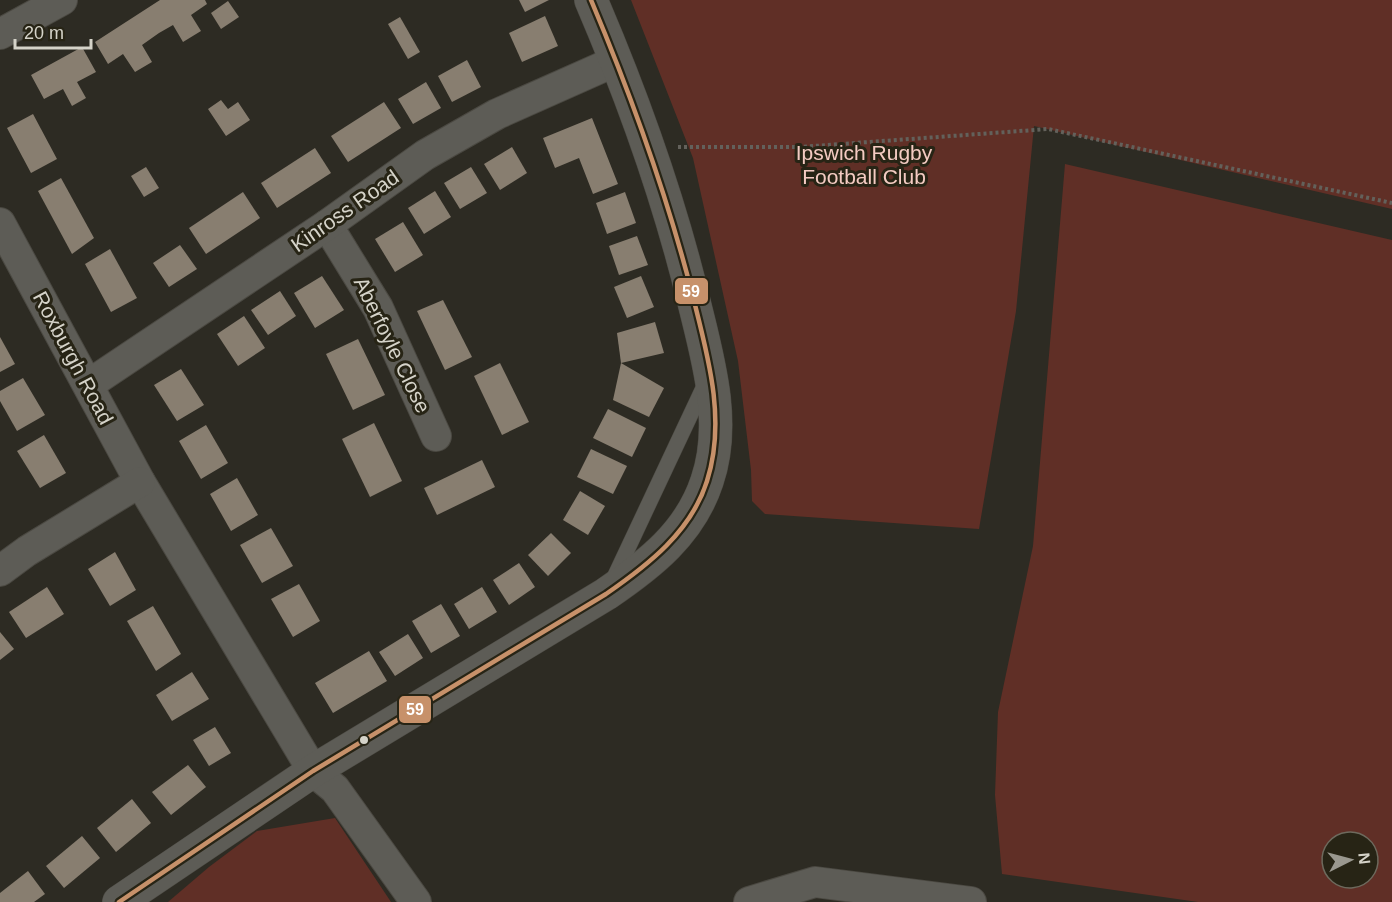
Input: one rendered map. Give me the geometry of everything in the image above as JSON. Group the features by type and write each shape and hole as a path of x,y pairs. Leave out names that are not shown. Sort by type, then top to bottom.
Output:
{"street":[{"path":"0,34 62,0"},
{"path":"119,902 314,771 641,571 681,531 703,493 712,464 715,437 715,404 710,373 678,236 653,156 591,0"},
{"name":"Kinross Road","path":"88,385 327,225 424,155 497,114 616,61"},
{"name":"Roxburgh Road","path":"0,223 140,482 314,771 335,789 416,902"},
{"name":"Aberfoyle Close","path":"327,225 378,308 436,436"},
{"path":"0,571 140,482"},
{"path":"749,902 815,882 971,902"}],"lane":[{"path":"606,594 710,373"}],"path":[{"path":"653,156 681,147 800,147 1048,129 1392,203"}],"green space":[{"name":"Ipswich Rugby Football Club","path":"631,0 1392,0 1392,209 1034,126 1016,311 979,529 765,514 752,501 751,470 738,361 693,158"},
{"path":"1065,164 1392,240 1392,902 1198,902 1002,874 995,795 998,712 1033,546"},
{"path":"335,818 391,902 168,902 257,831"}],"building":[{"path":"160,0 205,0 207,4 191,15 201,31 183,42 173,25 159,33 142,45 152,62 135,72 123,54 108,64 95,42"},
{"path":"519,0 549,0 525,12"},
{"path":"228,1 239,17 221,29 211,13"},
{"path":"545,16 558,46 522,62 509,33"},
{"path":"400,17 420,52 408,59 388,24"},
{"path":"82,47 96,72 77,82 86,98 72,106 63,89 44,99 31,75"},
{"path":"467,60 481,87 452,102 438,76"},
{"path":"426,82 441,108 413,124 398,99"},
{"path":"221,100 228,109 238,102 250,120 226,136 208,109"},
{"path":"384,102 401,128 348,162 331,136"},
{"path":"33,114 57,159 31,173 7,128"},
{"path":"592,118 618,184 593,194 579,158 555,168 543,138"},
{"path":"512,147 527,173 500,190 484,164"},
{"path":"315,148 331,173 277,208 261,183"},
{"path":"146,167 159,188 144,197 131,176"},
{"path":"471,167 487,193 460,209 444,183"},
{"path":"61,178 94,238 72,254 38,191"},
{"path":"435,191 451,217 424,234 408,208"},
{"path":"243,192 260,218 206,254 189,228"},
{"path":"625,192 636,223 607,234 596,203"},
{"path":"403,222 423,255 395,272 375,239"},
{"path":"637,236 648,265 619,275 609,246"},
{"path":"180,245 197,269 169,287 153,263"},
{"path":"110,249 137,298 111,312 85,264"},
{"path":"322,276 344,310 315,328 294,293"},
{"path":"641,276 654,307 627,318 614,287"},
{"path":"280,291 296,316 268,335 251,310"},
{"path":"443,300 472,357 445,370 417,311"},
{"path":"244,316 265,348 238,366 217,334"},
{"path":"655,322 664,353 621,363 617,333"},
{"path":"0,337 15,364 0,372"},
{"path":"358,339 385,395 353,410 326,354"},
{"path":"500,363 529,422 502,435 474,376"},
{"path":"621,363 664,388 649,417 613,400"},
{"path":"181,369 204,405 177,421 154,385"},
{"path":"23,378 45,415 17,431 0,401 0,391"},
{"path":"608,409 646,428 632,457 593,438"},
{"path":"374,423 402,481 370,497 342,439"},
{"path":"206,425 228,463 201,479 179,441"},
{"path":"44,435 66,473 40,488 17,451"},
{"path":"591,449 627,466 613,494 577,477"},
{"path":"482,460 495,487 437,515 424,488"},
{"path":"237,478 258,515 231,531 210,494"},
{"path":"580,491 605,506 588,535 563,520"},
{"path":"271,528 293,566 262,583 240,545"},
{"path":"551,533 571,553 548,576 528,555"},
{"path":"115,552 136,590 110,606 88,569"},
{"path":"519,563 535,587 509,605 493,580"},
{"path":"299,584 320,621 293,637 271,599"},
{"path":"47,587 64,614 26,638 9,612"},
{"path":"482,587 497,612 469,629 454,604"},
{"path":"441,604 460,636 431,653 412,621"},
{"path":"153,606 181,654 156,671 127,621"},
{"path":"0,632 14,649 0,660"},
{"path":"408,634 423,658 395,676 379,652"},
{"path":"369,651 387,681 333,713 315,683"},
{"path":"192,672 209,699 172,721 156,695"},
{"path":"215,727 231,753 209,766 193,740"},
{"path":"188,765 206,787 171,815 152,792"},
{"path":"132,799 151,823 116,852 97,828"},
{"path":"82,836 100,858 64,888 46,866"},
{"path":"28,871 45,894 34,902 0,902 0,893"}],"transit line":[{"name":"59","path":"119,902 313,771 606,594 666,546 679,532 700,499 713,458 715,434 713,386 709,363 682,255 659,181 634,108 591,0"}]}
